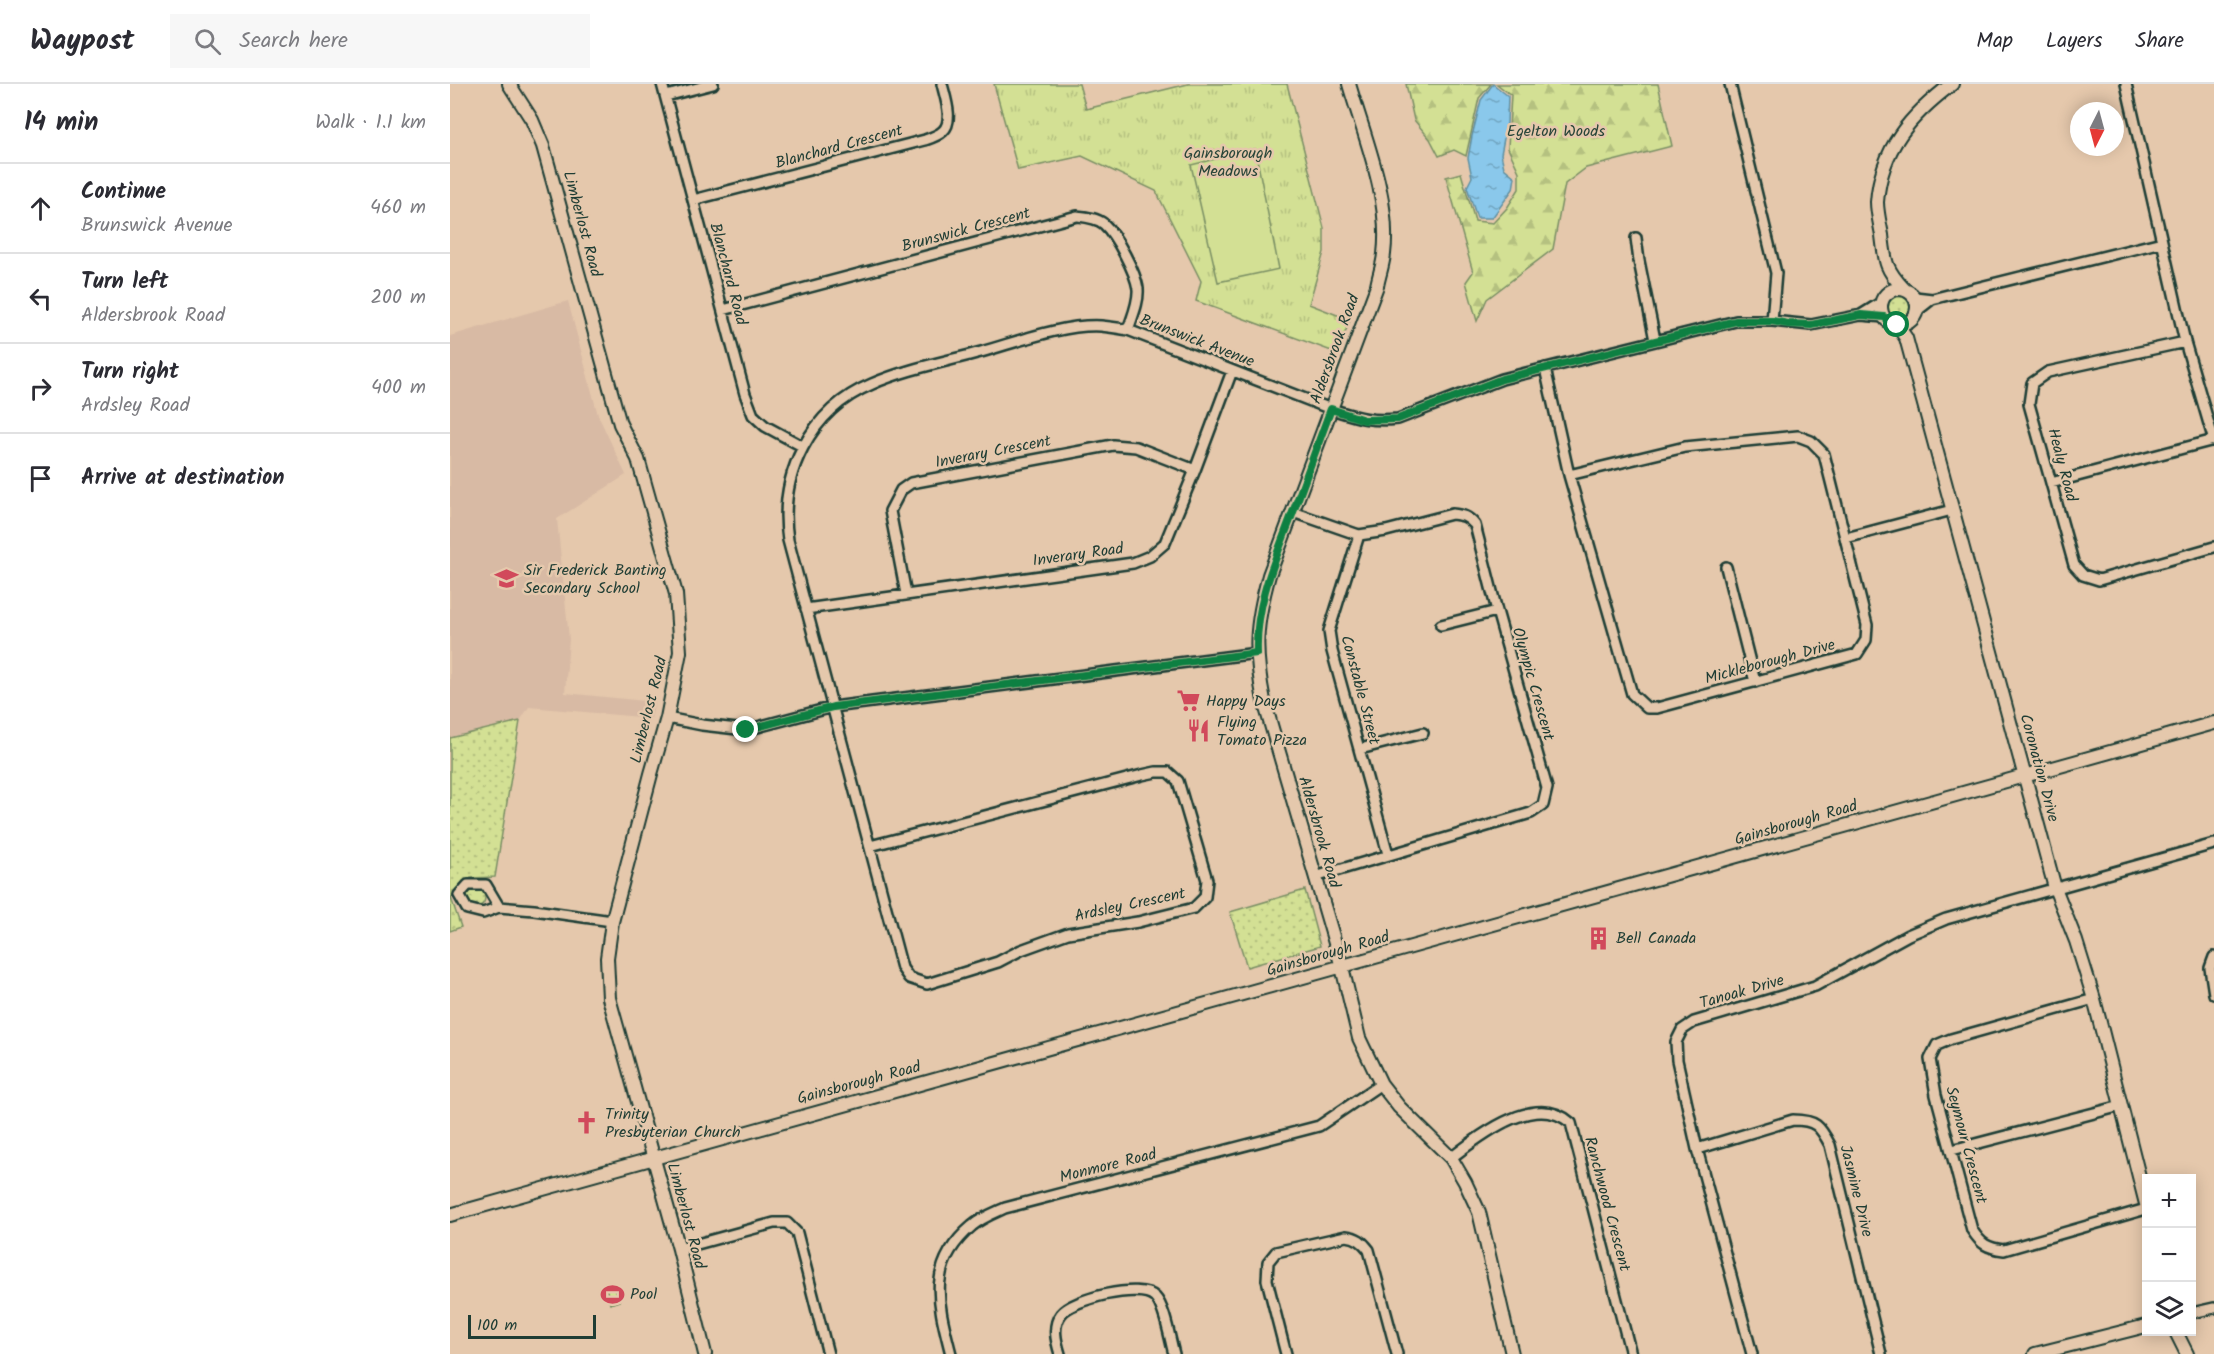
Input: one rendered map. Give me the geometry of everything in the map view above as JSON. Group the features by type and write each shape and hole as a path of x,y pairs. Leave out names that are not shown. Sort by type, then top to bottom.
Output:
{"street":[{"name":"Limberlost Road","path":"509,84 532,120 543,146 620,424 638,459 676,594 680,652 668,718 612,921 607,958 609,998 679,1249 705,1354"},
{"name":"Blanchard Road","path":"662,84 745,394 753,415 765,426 802,446"},
{"path":"666,96 713,84"},
{"name":"Blanchard Crescent","path":"693,200 925,140 942,133 947,126 948,118 942,84"},
{"name":"Aldersbrook Road","path":"1348,84 1379,187 1384,223 1384,254 1377,286 1269,575 1260,609 1256,638 1257,653 1264,701 1342,967 1359,1038 1381,1084 1399,1107 1451,1158 1466,1182 1479,1212 1512,1354"},
{"path":"1730,84 1776,273 1772,321"},
{"path":"1952,84 1929,102 1903,129 1893,145 1884,169 1877,203 1885,259 1891,275 1904,289 1915,297 1932,299 2162,242"},
{"path":"2051,483 2214,440 2185,342 2126,84"},
{"name":"Brunswick Crescent","path":"723,310 1077,216 1090,217 1103,223 1128,259 1138,287 1138,301 1128,330"},
{"path":"1636,238 1655,340"},
{"path":"1891,275 1884,298 1884,317 1897,325 1911,321"},
{"path":"1884,298 1894,289 1904,289"},
{"path":"1915,297 1918,310"},
{"name":"Brunswick Avenue","path":"1861,315 1884,298"},
{"path":"1906,338 1911,321 1918,310 1932,299"},
{"name":"Brunswick Avenue","path":"833,707 788,540 785,518 787,496 802,446 845,398 872,383 1066,329 1099,326 1128,330 1364,420 1398,419 1502,379 1736,321 1772,321 1811,325 1861,315 1884,317"},
{"name":"Coronation Drive","path":"1897,325 1906,338 2055,888 2076,941 2094,999 2142,1188"},
{"name":"Healy Road","path":"2185,342 2048,372 2032,383 2029,404 2074,565 2083,575 2099,580 2214,547"},
{"name":"Mickleborough Drive","path":"1545,368 1569,475 1632,694 1647,708 1656,708 1857,654 1866,640 1867,625 1824,454 1811,441 1798,436 1685,447 1569,475"},
{"name":"Inverary Road","path":"806,609 1133,563 1150,556 1165,543 1232,371"},
{"name":"Inverary Crescent","path":"906,594 890,511 901,490 911,483 1113,445 1136,447 1195,470"},
{"path":"1846,538 1952,510"},
{"path":"1293,512 1359,536"},
{"name":"Olympic Crescent","path":"1316,877 1531,813 1543,805 1547,788 1475,525 1461,514 1452,514 1359,536"},
{"name":"Constable Street","path":"1359,536 1329,631 1332,651 1388,854"},
{"path":"1726,567 1755,682"},
{"path":"1441,625 1497,611"},
{"path":"668,718 746,730 833,707 1257,653"},
{"name":"Ardsley Crescent","path":"833,707 902,968 909,978 927,984 998,962 1021,950 1068,933 1138,922 1194,908 1205,897 1207,880 1190,816 1178,781 1168,772 1142,775 870,846"},
{"name":"Gainsborough Road","path":"450,1215 2214,723"},
{"path":"1360,749 1423,733"},
{"name":"Tanoak Drive","path":"1752,1354 1677,1060 1676,1042 1683,1030 1694,1022 1815,986 1908,935 1946,919 2214,844"},
{"path":"499,907 534,909 612,921"},
{"path":"2214,957 2210,968 2214,994"},
{"name":"Seymour Crescent","path":"2094,999 1951,1039 1937,1045 1930,1059 1933,1080 1972,1230 1980,1243 1990,1249 2004,1250 2142,1210"},
{"name":"Monmore Road","path":"951,1354 938,1301 940,1277 944,1260 954,1244 974,1224 1005,1208 1319,1126 1381,1084"},
{"path":"1953,1150 2121,1106"},
{"name":"Ranchwood Crescent","path":"1451,1158 1501,1123 1525,1114 1558,1114 1570,1123 1631,1354"},
{"name":"Jasmine Drive","path":"1698,1149 1793,1120 1809,1120 1823,1131 1830,1145 1881,1354"},
{"path":"679,1249 774,1223 787,1223 797,1233 828,1354"},
{"path":"1286,1354 1267,1280 1268,1263 1276,1252 1352,1236 1363,1242 1369,1250 1397,1354"},
{"path":"1060,1354 1055,1328 1061,1314 1073,1305 1114,1292 1134,1290 1146,1291 1156,1298 1174,1354"},
{"path":"2196,1312 2214,1308"},
{"path":"2035,1354 2142,1327"},
{"path":"2177,1336 2187,1354"}],"shaded area":[{"name":"Sir Frederick Banting Secondary School","path":"568,301 598,415 626,475 557,519 569,639 565,693 655,702 651,718 529,707 520,721 450,738 450,336"}],"green space":[{"name":"Gainsborough Meadows","path":"994,84 1079,84 1086,109 1188,84 1287,84 1324,228 1324,252 1309,304 1350,320 1337,353 1196,301 1201,281 1156,191 1082,156 1018,170"},
{"name":"Egelton Woods","path":"1406,84 1491,84 1479,98 1466,156 1454,150 1439,156 1430,139 1414,120"},
{"name":"Egelton Woods","path":"1497,84 1658,84 1672,146 1586,168 1565,184 1553,249 1487,299 1477,321 1466,282 1473,272 1446,177 1461,173 1475,221 1493,223 1507,208 1519,189 1519,172 1508,148 1511,95"},
{"path":"1255,149 1279,269 1218,282 1191,165"},
{"path":"1899,294 1907,298 1911,306 1907,314 1899,318 1891,314 1887,306 1891,298"},
{"path":"520,721 495,877 471,878 451,898 461,927 450,931 450,738"},
{"path":"476,889 482,892 485,898 482,904 476,907 470,904 467,898 470,892"},
{"path":"1305,890 1320,946 1247,967 1230,912"},
{"name":"Pool","path":"614,1284 619,1301 610,1304 606,1287"}],"water":[{"path":"1493,84 1508,96 1507,123 1501,154 1504,168 1515,177 1513,189 1492,218 1477,218 1467,187 1472,177 1468,158 1481,100"}],"place":[{"name":"Sir Frederick Banting Secondary School","path":"506,579"},
{"name":"Happy Days","path":"1188,701"},
{"name":"Flying Tomato Pizza","path":"1199,731"},
{"name":"Bell Canada","path":"1598,938"},
{"name":"Trinity Presbyterian Church","path":"587,1123"},
{"name":"Pool","path":"612,1294"}],"route":[{"path":"746,730 833,707 1257,653 1256,638 1260,609 1269,575 1331,409 1364,420 1398,419 1502,379 1736,321 1772,321 1811,325 1861,315 1884,317 1897,325"}]}
